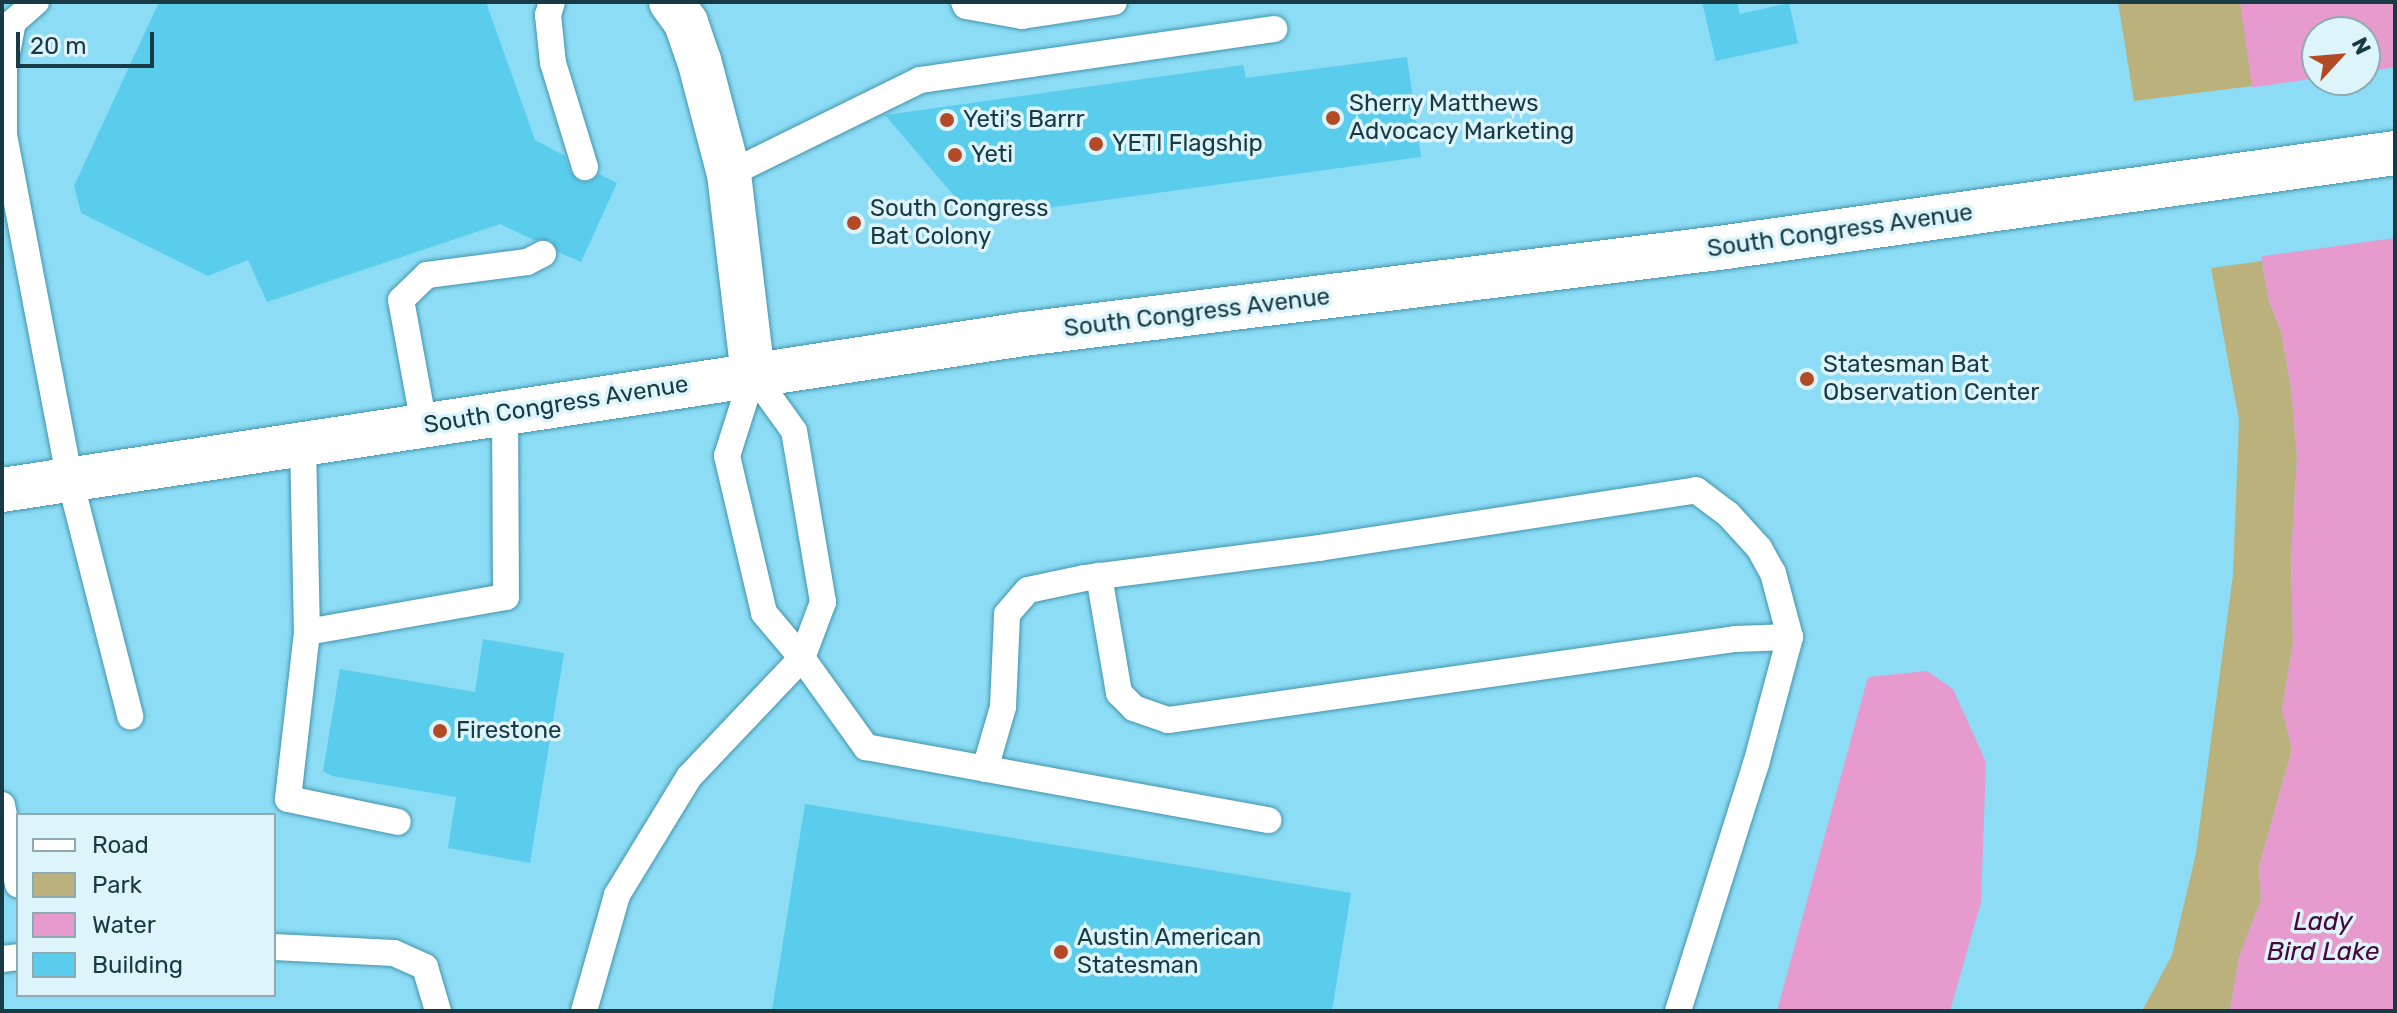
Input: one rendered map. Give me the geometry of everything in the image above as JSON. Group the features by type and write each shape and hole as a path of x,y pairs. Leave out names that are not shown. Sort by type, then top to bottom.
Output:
{"main road":[{"path":"671,2 686,23 699,60 729,174 753,374"},
{"name":"South Congress Avenue","path":"2,490 1024,334 1726,247 2395,153"}],"lane":[{"path":"36,2 7,23 4,135 70,480 130,716"},
{"path":"552,2 548,32 553,63 585,167"},
{"path":"964,2 966,6 1022,16 1114,2"},
{"path":"729,174 920,80 1274,29"},
{"path":"424,425 401,300 427,275 527,262 543,254"},
{"path":"753,374 727,456 764,613 802,658 866,747 1268,820"},
{"path":"584,1011 617,895 689,777 802,658 823,602 794,431 753,374"},
{"path":"307,632 506,597 505,413"},
{"path":"303,444 307,632 288,799 398,822"},
{"path":"985,769 1003,707 1007,614 1028,590 1099,576 1319,548 1696,490 1728,514 1759,548 1773,573 1790,637 1756,764 1678,1011"},
{"path":"1099,576 1119,693 1134,708 1168,720 1735,639 1790,637"},
{"path":"2,805 16,874"},
{"path":"276,947 394,953 425,967 438,1011"}],"green space":[{"path":"2118,2 2249,2 2252,86 2134,101"},
{"path":"2262,261 2269,301 2281,331 2291,388 2297,457 2291,559 2293,643 2282,710 2292,749 2259,867 2261,900 2239,957 2230,1011 2142,1011 2172,955 2196,853 2233,575 2239,420 2211,268"}],"water":[{"name":"Lady Bird Lake","path":"2240,2 2395,2 2395,1011 2230,1011 2239,957 2261,900 2259,867 2292,749 2282,710 2293,643 2291,559 2297,457 2291,388 2281,331 2269,301 2262,261 2252,87"},
{"path":"1927,671 1953,689 1986,762 1981,902 1950,1011 1777,1011 1868,677"}],"pier":[{"path":"2395,67 2395,238 2257,257 2248,88 2301,80 2301,96 2381,96 2381,69"}],"building":[{"path":"159,2 486,2 535,140 565,156 570,172 581,182 590,182 599,174 617,183 581,262 558,252 551,240 534,240 500,224 267,302 248,260 208,276 81,213 74,186"},
{"path":"1702,2 1737,2 1740,14 1789,3 1798,43 1716,61"},
{"name":"YETI Flagship","path":"1407,57 1421,157 973,218 885,115 1243,65 1246,78"},
{"name":"Firestone","path":"483,639 564,653 530,863 448,848 456,797 332,776 323,771 340,669 475,692"},
{"name":"Austin American Statesman","path":"805,804 1351,893 1332,1011 772,1011"}],"place":[{"name":"Sherry Matthews Advocacy Marketing","path":"1333,118"},
{"name":"Yeti's Barrr","path":"947,120"},
{"name":"YETI Flagship","path":"1096,144"},
{"name":"Yeti","path":"955,155"},
{"name":"South Congress Bat Colony","path":"854,223"},
{"name":"Statesman Bat Observation Center","path":"1807,379"},
{"name":"Firestone","path":"440,731"},
{"name":"Austin American Statesman","path":"1061,952"}]}
